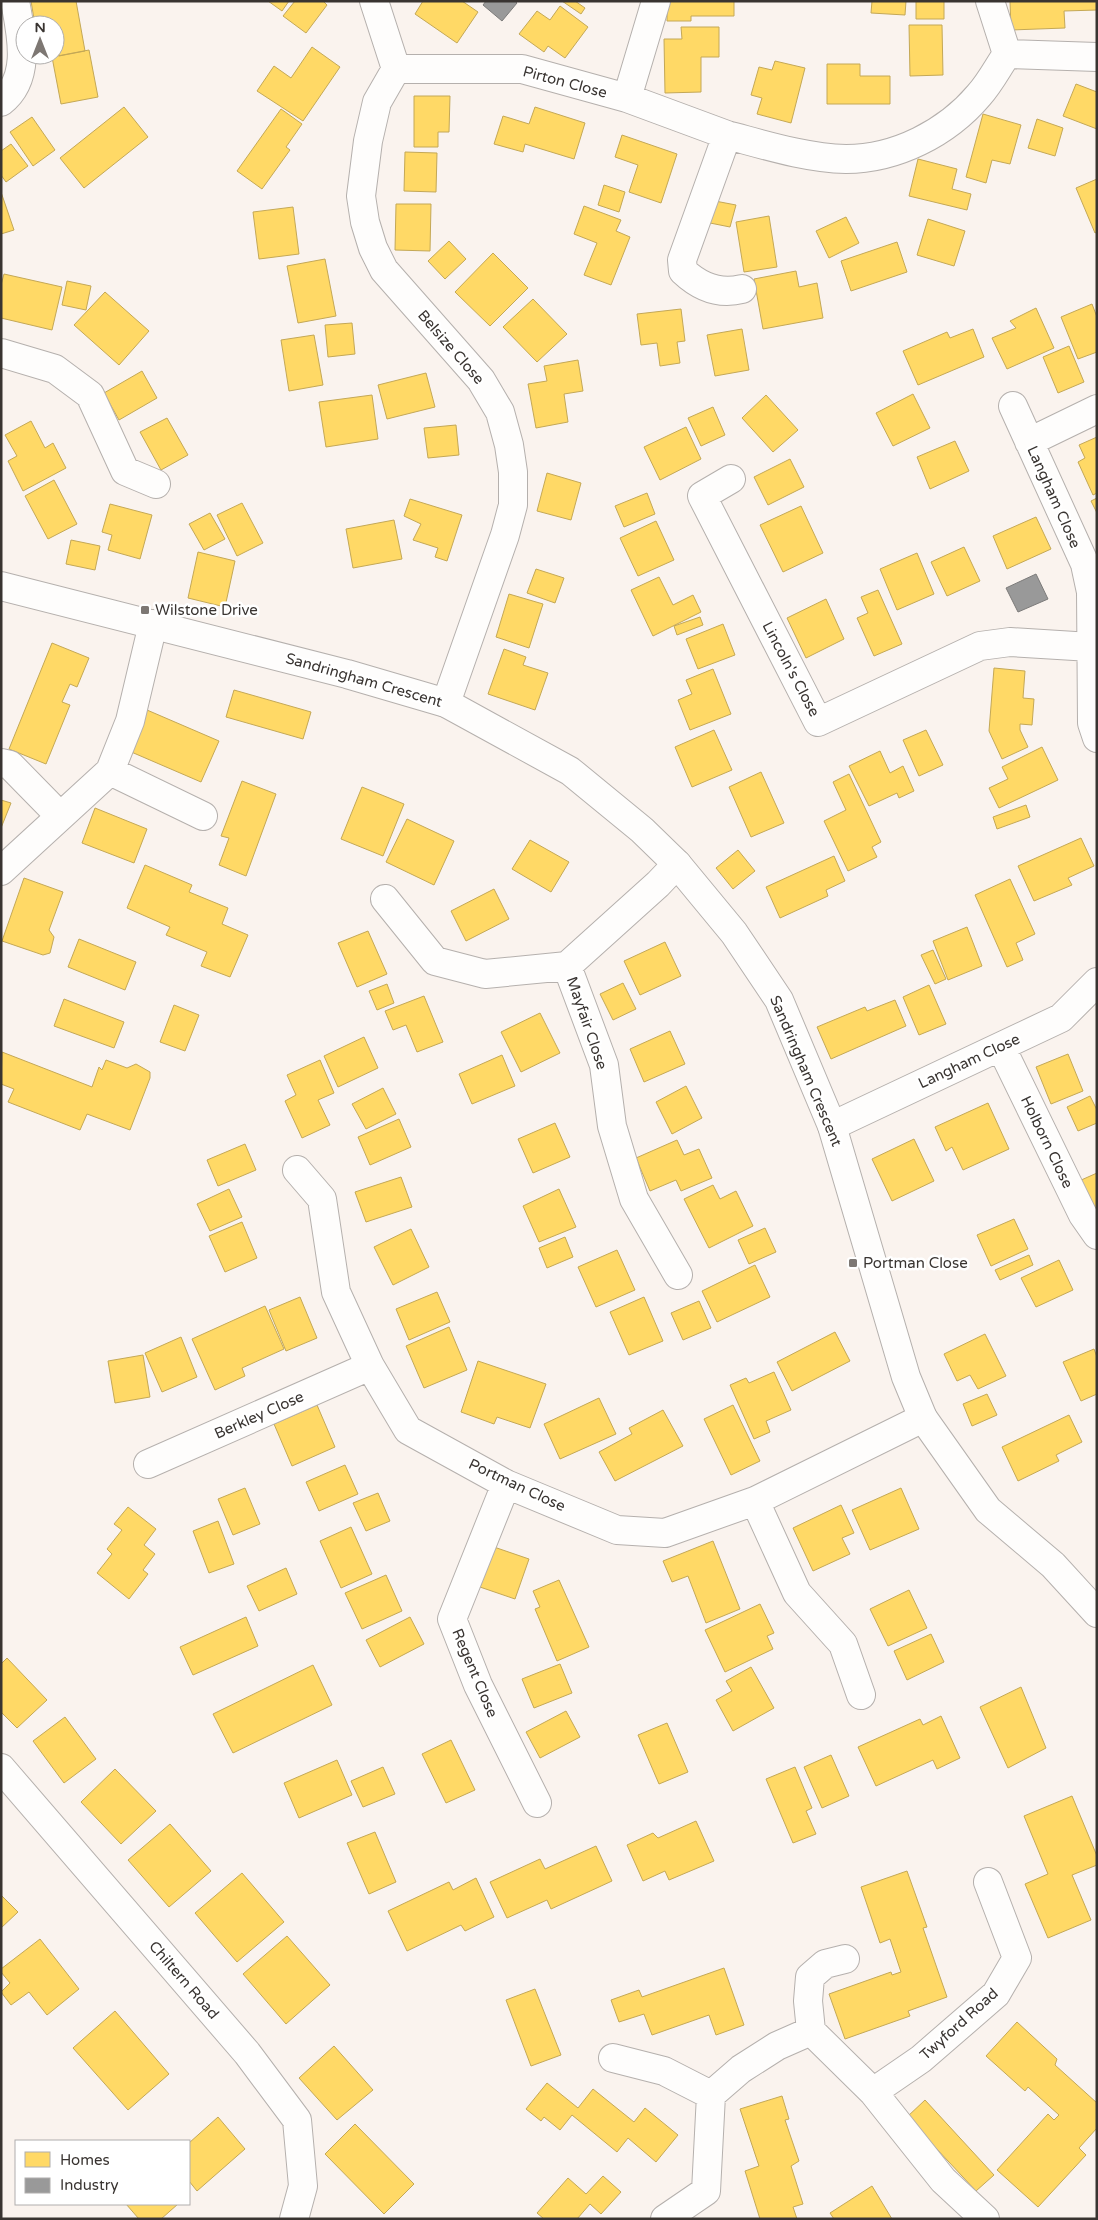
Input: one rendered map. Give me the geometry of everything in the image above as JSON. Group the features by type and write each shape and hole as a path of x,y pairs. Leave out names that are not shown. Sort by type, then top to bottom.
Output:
{"street":[{"path":"1,102 17,82 22,59 21,33 15,1"},
{"path":"374,1 396,69"},
{"path":"627,98 656,1"},
{"path":"990,1 1007,54 1097,57"},
{"name":"Pirton Close","path":"396,69 522,69 627,98 726,135 806,154 846,159 886,154 927,138 958,116 979,94 1007,54"},
{"name":"Belsize Close","path":"396,69 376,102 368,141 361,196 367,231 372,248 384,270 481,380 500,412 514,472 514,505 446,703"},
{"path":"726,135 682,260 684,271 692,279 716,292 742,289"},
{"path":"1,353 55,369 90,395 125,471 156,484"},
{"name":"Langham Close","path":"1013,406 1085,564 1091,592 1092,723 1097,738"},
{"path":"1029,442 1097,409"},
{"name":"Lincoln's Close","path":"731,479 702,496 818,722 980,646 1010,642 1090,647"},
{"name":"Sandringham Crescent","path":"1,586 347,674 446,703 570,771 642,830 677,864 734,933 779,1000 832,1126 906,1377 923,1418 988,1510 1053,1565 1097,1613"},
{"path":"1,871 110,771 130,721 154,624"},
{"path":"1,763 10,765 60,816"},
{"path":"110,771 203,816"},
{"name":"Mayfair Close","path":"385,899 435,961 485,974 567,966 658,884 677,864"},
{"name":"Mayfair Close","path":"567,966 604,1065 612,1126 634,1199 678,1275"},
{"name":"Langham Close","path":"832,1126 1061,1018 1097,982"},
{"name":"Holborn Close","path":"1001,1047 1083,1215 1097,1235"},
{"name":"Portman Close","path":"297,1170 322,1199 336,1292 370,1366 408,1430 506,1484 617,1530 665,1533 755,1501 923,1418"},
{"name":"Berkley Close","path":"148,1464 370,1366"},
{"name":"Regent Close","path":"506,1484 452,1619 478,1685 536,1803"},
{"path":"755,1501 797,1593 843,1644 861,1696"},
{"name":"Chiltern Road","path":"1,1768 247,2053 297,2120 303,2186 294,2219"},
{"name":"Twyford Road","path":"873,2092 921,2059 996,1994 1017,1958 988,1882"},
{"path":"845,1959 825,1964 810,1977 808,2001 811,2031 873,2092 943,2180 985,2219"},
{"path":"666,2219 706,2191 711,2095 741,2068 777,2046 811,2031"},
{"path":"613,2058 664,2071 711,2095"}],"building: Homes":[{"path":"31,1 76,1 85,51 65,55 65,15 33,15"},
{"path":"268,1 289,1 282,11"},
{"path":"295,1 323,1 327,5 306,33 283,16"},
{"path":"423,1 462,1 478,12 457,43 415,14"},
{"path":"562,1 575,1 585,8 581,14"},
{"path":"667,1 734,1 734,16 691,16 691,21 667,21"},
{"path":"872,1 906,1 905,15 871,13"},
{"path":"916,1 944,1 944,19 916,19"},
{"path":"1010,1 1097,1 1097,10 1064,11 1065,28 1011,30"},
{"path":"560,6 588,27 565,58 548,46 544,52 519,34 537,11 550,20"},
{"path":"909,25 942,25 943,75 910,76"},
{"path":"681,27 719,27 719,57 701,57 701,92 665,93 664,39 682,39"},
{"path":"312,47 340,67 303,121 257,91 274,66 291,78"},
{"path":"89,50 98,97 61,104 54,65 65,65 65,55"},
{"path":"775,61 805,68 791,123 757,114 762,98 751,95 759,67 772,70"},
{"path":"827,64 860,64 860,76 890,76 890,104 827,104"},
{"path":"1076,84 1097,92 1097,129 1063,116"},
{"path":"414,96 450,96 449,132 438,132 438,147 414,147"},
{"path":"124,107 148,137 84,188 60,158"},
{"path":"535,107 585,123 574,159 525,144 523,152 494,144 503,116 529,124"},
{"path":"281,109 302,124 286,147 290,150 262,189 237,171"},
{"path":"983,114 1021,125 1010,164 992,160 986,183 966,177"},
{"path":"32,117 55,150 33,166 10,132"},
{"path":"1037,119 1063,128 1055,156 1028,148"},
{"path":"622,135 677,154 661,203 629,192 638,165 615,157"},
{"path":"11,144 28,166 6,182 1,175 1,151"},
{"path":"405,152 437,153 436,192 404,191"},
{"path":"918,159 957,169 952,189 971,194 967,210 909,196"},
{"path":"1097,179 1097,232 1095,233 1076,188"},
{"path":"604,185 625,192 619,212 598,205"},
{"path":"1,192 14,230 1,234"},
{"path":"715,201 736,205 730,227 710,223"},
{"path":"396,204 431,204 430,251 395,250"},
{"path":"584,206 621,220 616,231 630,237 611,285 584,275 597,243 574,234"},
{"path":"293,207 299,254 259,259 253,212"},
{"path":"769,216 777,267 744,272 736,222"},
{"path":"846,217 859,243 829,258 816,231"},
{"path":"928,219 965,231 954,266 917,255"},
{"path":"449,241 466,259 445,279 428,261"},
{"path":"897,242 907,272 851,291 841,261"},
{"path":"493,253 528,288 490,326 455,292"},
{"path":"325,259 336,316 298,323 287,266"},
{"path":"796,271 799,287 817,283 823,318 763,329 754,279"},
{"path":"4,274 62,287 52,330 1,318 1,285"},
{"path":"67,281 91,286 86,310 62,305"},
{"path":"105,292 149,331 119,365 74,325"},
{"path":"533,299 567,334 537,362 503,327"},
{"path":"1092,304 1097,317 1097,352 1078,359 1061,317"},
{"path":"1036,308 1054,348 1007,369 992,338 1016,328 1010,321"},
{"path":"681,309 685,341 677,342 680,363 660,366 657,343 641,345 637,314"},
{"path":"352,323 355,354 328,357 325,325"},
{"path":"742,329 749,370 715,376 707,335"},
{"path":"973,329 984,357 918,385 903,351 947,332 950,338"},
{"path":"314,335 323,385 289,391 281,340"},
{"path":"1069,346 1084,382 1058,393 1043,357"},
{"path":"578,360 583,391 564,394 568,422 536,428 528,384 547,381 544,366"},
{"path":"142,371 157,398 119,420 104,393"},
{"path":"426,373 435,407 387,419 378,385"},
{"path":"913,394 930,428 893,446 876,413"},
{"path":"372,395 378,439 326,447 319,402"},
{"path":"766,395 798,430 773,452 742,418"},
{"path":"713,407 725,435 701,446 688,418"},
{"path":"167,418 188,455 161,470 140,432"},
{"path":"31,421 45,448 53,443 66,468 23,491 8,461 17,456 5,435"},
{"path":"456,425 459,455 428,458 424,428"},
{"path":"686,427 701,459 660,480 644,447"},
{"path":"1097,437 1097,493 1093,495 1078,462 1085,458 1079,445"},
{"path":"955,441 969,471 930,489 917,457"},
{"path":"790,459 804,487 768,505 754,477"},
{"path":"547,473 581,483 571,520 537,511"},
{"path":"54,480 77,524 48,539 25,496"},
{"path":"647,493 655,514 624,527 615,506"},
{"path":"1097,498 1097,513 1091,501"},
{"path":"410,499 462,515 447,561 435,557 438,548 413,540 421,524 404,516"},
{"path":"242,503 263,543 237,556 217,515"},
{"path":"110,504 152,515 140,559 108,550 112,535 102,532"},
{"path":"801,506 823,553 783,572 760,525"},
{"path":"210,513 225,539 204,550 189,524"},
{"path":"1036,517 1051,549 1007,569 993,536"},
{"path":"394,520 402,559 353,568 346,529"},
{"path":"656,521 674,560 638,576 620,538"},
{"path":"71,540 100,546 95,570 66,564"},
{"path":"964,547 980,581 947,596 931,562"},
{"path":"198,552 235,561 225,607 188,598"},
{"path":"917,553 934,594 897,610 880,569"},
{"path":"536,569 564,578 555,603 527,593"},
{"path":"659,577 673,605 693,595 701,612 653,636 631,590"},
{"path":"878,590 902,644 874,656 857,618 868,613 861,597"},
{"path":"509,594 543,604 529,648 496,637"},
{"path":"826,599 844,639 806,658 787,618"},
{"path":"700,617 703,625 677,635 674,626"},
{"path":"723,624 735,655 698,669 686,639"},
{"path":"52,643 89,658 77,687 70,684 62,702 70,705 46,764 9,749"},
{"path":"504,649 526,657 523,665 548,673 535,710 488,694"},
{"path":"994,668 1025,671 1023,698 1034,699 1032,725 1020,724 1020,730 1028,747 1002,759 989,731"},
{"path":"713,669 731,714 690,730 678,700 692,694 686,680"},
{"path":"234,690 311,712 303,739 226,717"},
{"path":"147,710 219,741 201,782 129,751"},
{"path":"714,730 732,770 692,787 675,747"},
{"path":"926,730 943,765 919,776 903,740"},
{"path":"1042,747 1058,780 999,808 989,788 1008,779 1002,767"},
{"path":"880,751 890,773 903,766 914,791 899,798 897,793 869,806 849,766"},
{"path":"761,772 784,823 751,837 729,787"},
{"path":"849,774 881,842 872,847 877,857 848,871 824,821 846,810 833,782"},
{"path":"242,781 276,794 246,876 219,865 229,838 221,836"},
{"path":"362,787 404,804 383,856 341,839"},
{"path":"1,800 11,803 1,828"},
{"path":"1026,805 1030,817 997,829 993,817"},
{"path":"95,808 147,829 134,863 82,843"},
{"path":"407,819 454,841 434,885 386,862"},
{"path":"1081,838 1094,866 1068,878 1072,885 1034,901 1018,866"},
{"path":"530,840 569,862 551,892 512,869"},
{"path":"738,850 755,871 733,889 716,868"},
{"path":"834,856 845,881 826,890 828,896 780,918 766,887"},
{"path":"145,865 192,885 189,892 228,908 222,924 248,935 230,977 201,966 207,952 166,935 170,927 127,908"},
{"path":"24,878 63,892 49,930 54,937 50,953 43,955 2,941"},
{"path":"1010,879 1035,934 1016,943 1023,960 1007,967 975,895"},
{"path":"494,889 509,919 466,941 451,911"},
{"path":"967,927 982,966 948,980 933,941"},
{"path":"368,931 387,974 357,987 338,943"},
{"path":"79,939 136,962 125,990 68,967"},
{"path":"665,942 681,976 640,995 624,961"},
{"path":"933,950 946,979 935,984 921,955"},
{"path":"623,983 636,1009 613,1020 600,994"},
{"path":"387,984 394,1003 377,1010 369,991"},
{"path":"929,985 946,1024 919,1035 903,997"},
{"path":"424,996 443,1042 417,1052 406,1025 393,1030 385,1011"},
{"path":"64,999 124,1022 114,1048 54,1026"},
{"path":"895,1000 906,1026 831,1059 817,1027 865,1007 867,1011"},
{"path":"174,1005 199,1015 185,1051 160,1042"},
{"path":"540,1013 560,1053 521,1072 501,1032"},
{"path":"670,1031 685,1064 644,1082 630,1049"},
{"path":"364,1037 378,1068 338,1087 324,1056"},
{"path":"2,1052 92,1087 99,1067 102,1070 106,1060 127,1068 136,1064 150,1072 150,1078 130,1130 87,1114 80,1130 8,1102 14,1089 1,1084"},
{"path":"1068,1054 1083,1091 1051,1104 1036,1067"},
{"path":"502,1055 515,1086 472,1104 459,1074"},
{"path":"320,1060 334,1093 318,1100 330,1125 302,1138 285,1101 296,1095 287,1075"},
{"path":"686,1086 702,1118 672,1134 656,1102"},
{"path":"383,1088 396,1114 366,1129 352,1104"},
{"path":"1090,1096 1097,1110 1097,1123 1078,1131 1067,1107"},
{"path":"988,1103 1009,1149 963,1170 952,1147 946,1151 935,1127"},
{"path":"399,1119 411,1147 370,1165 358,1137"},
{"path":"555,1123 570,1157 533,1173 518,1139"},
{"path":"914,1139 934,1181 892,1201 872,1159"},
{"path":"677,1140 684,1155 699,1149 712,1178 681,1191 676,1180 650,1191 636,1158"},
{"path":"245,1144 256,1170 218,1186 207,1160"},
{"path":"1097,1173 1097,1220 1079,1181"},
{"path":"401,1177 412,1207 366,1222 355,1192"},
{"path":"713,1185 720,1199 736,1191 753,1226 709,1248 684,1199"},
{"path":"229,1189 242,1217 210,1231 197,1204"},
{"path":"559,1189 576,1227 539,1242 523,1206"},
{"path":"1014,1219 1028,1249 991,1266 977,1235"},
{"path":"242,1222 257,1258 225,1272 209,1236"},
{"path":"765,1228 776,1252 749,1264 738,1240"},
{"path":"411,1229 429,1267 393,1285 374,1247"},
{"path":"565,1237 573,1257 547,1268 539,1248"},
{"path":"617,1250 635,1290 596,1307 578,1267"},
{"path":"1029,1255 1033,1265 1000,1280 995,1270"},
{"path":"1059,1260 1073,1290 1036,1307 1021,1278"},
{"path":"755,1265 770,1297 717,1322 702,1291"},
{"path":"437,1292 450,1322 409,1340 396,1309"},
{"path":"300,1297 317,1338 286,1351 269,1310"},
{"path":"644,1297 663,1341 629,1355 610,1312"},
{"path":"699,1301 711,1328 683,1340 671,1313"},
{"path":"265,1306 284,1349 242,1368 245,1376 215,1390 192,1339"},
{"path":"449,1327 467,1370 424,1388 406,1346"},
{"path":"835,1332 850,1361 792,1391 777,1362"},
{"path":"985,1334 1006,1376 978,1389 970,1375 957,1381 944,1354"},
{"path":"181,1337 197,1377 162,1392 145,1353"},
{"path":"1094,1349 1097,1357 1097,1394 1081,1401 1063,1362"},
{"path":"143,1355 150,1397 115,1403 108,1361"},
{"path":"478,1361 546,1384 530,1428 497,1417 494,1424 461,1412"},
{"path":"774,1372 791,1410 766,1421 770,1432 754,1439 730,1385 746,1378 749,1383"},
{"path":"987,1394 997,1415 972,1426 963,1404"},
{"path":"599,1398 616,1434 560,1459 544,1424"},
{"path":"317,1405 335,1447 292,1466 274,1424"},
{"path":"733,1405 760,1461 731,1475 704,1419"},
{"path":"663,1410 683,1446 615,1481 599,1452 632,1434 629,1428"},
{"path":"1069,1415 1082,1442 1056,1455 1059,1461 1018,1481 1002,1447"},
{"path":"345,1465 358,1494 319,1511 306,1482"},
{"path":"245,1488 260,1524 233,1535 218,1499"},
{"path":"901,1488 919,1529 870,1550 852,1510"},
{"path":"378,1493 390,1521 366,1531 353,1503"},
{"path":"841,1505 854,1533 842,1538 850,1554 813,1571 793,1528"},
{"path":"128,1507 156,1529 144,1545 155,1554 143,1570 148,1574 129,1599 97,1573 112,1554 107,1549 122,1530 114,1524"},
{"path":"218,1521 234,1564 209,1573 193,1531"},
{"path":"351,1527 372,1574 341,1588 320,1541"},
{"path":"713,1541 740,1609 706,1623 688,1576 672,1582 663,1561"},
{"path":"491,1546 529,1559 515,1599 477,1586"},
{"path":"286,1568 297,1594 259,1611 247,1586"},
{"path":"386,1575 402,1611 362,1629 345,1593"},
{"path":"559,1580 589,1647 557,1661 535,1609 540,1607 533,1591"},
{"path":"909,1590 927,1628 888,1646 870,1609"},
{"path":"760,1604 774,1633 767,1636 773,1649 725,1672 705,1630"},
{"path":"246,1617 258,1646 193,1675 180,1647"},
{"path":"410,1617 424,1644 380,1667 366,1640"},
{"path":"931,1634 944,1662 907,1680 894,1651"},
{"path":"7,1658 47,1700 17,1728 1,1712 1,1664"},
{"path":"560,1664 572,1693 534,1708 522,1679"},
{"path":"313,1665 332,1705 233,1753 213,1714"},
{"path":"751,1667 774,1708 733,1731 716,1700 732,1691 726,1681"},
{"path":"1021,1687 1046,1748 1008,1768 980,1707"},
{"path":"566,1711 580,1737 540,1758 526,1732"},
{"path":"941,1716 960,1758 937,1769 933,1760 876,1786 858,1747 920,1719 923,1725"},
{"path":"65,1717 96,1759 64,1783 33,1741"},
{"path":"667,1723 688,1772 659,1784 638,1735"},
{"path":"451,1740 475,1790 446,1803 422,1754"},
{"path":"831,1755 849,1796 822,1808 804,1767"},
{"path":"337,1760 352,1795 299,1818 284,1783"},
{"path":"383,1767 395,1794 363,1807 351,1781"},
{"path":"795,1767 812,1808 806,1811 816,1834 793,1843 766,1779"},
{"path":"115,1769 156,1811 121,1844 81,1802"},
{"path":"1072,1796 1097,1856 1097,1865 1072,1875 1091,1920 1048,1938 1025,1884 1048,1874 1024,1816"},
{"path":"696,1821 714,1861 669,1880 665,1871 643,1881 627,1845 653,1833 658,1838"},
{"path":"170,1824 211,1871 169,1907 128,1860"},
{"path":"375,1832 396,1882 369,1894 347,1843"},
{"path":"596,1846 612,1881 551,1909 547,1900 507,1918 490,1882 540,1859 545,1869"},
{"path":"907,1871 927,1927 923,1928 947,1997 908,2011 910,2016 845,2039 829,1994 891,1972 892,1975 901,1972 890,1939 880,1943 861,1887"},
{"path":"242,1873 284,1922 237,1962 195,1913"},
{"path":"476,1878 494,1917 465,1931 461,1925 407,1951 388,1911 449,1882 453,1890"},
{"path":"1,1895 18,1912 1,1928"},
{"path":"287,1936 330,1985 286,2024 243,1974"},
{"path":"40,1939 79,1989 47,2015 29,1992 11,2005 1,1992 10,1983 1,1972 1,1969"},
{"path":"724,1968 744,2025 716,2035 709,2015 652,2035 644,2014 619,2022 611,2000 639,1990 642,1997"},
{"path":"535,1989 561,2055 531,2066 506,2000"},
{"path":"115,2011 169,2074 128,2110 73,2048"},
{"path":"1017,2022 1057,2059 1055,2065 1097,2103 1097,2128 1079,2148 1086,2155 1038,2207 997,2170 1048,2114 1054,2120 1059,2115 1028,2087 1025,2091 986,2056"},
{"path":"334,2046 373,2090 337,2120 299,2078"},
{"path":"547,2083 578,2108 593,2089 634,2122 645,2108 678,2135 656,2162 628,2138 617,2152 572,2115 560,2130 544,2117 541,2121 526,2109"},
{"path":"782,2096 789,2119 785,2120 799,2161 791,2166 803,2204 793,2207 797,2219 760,2219 745,2171 759,2166 740,2109"},
{"path":"925,2100 994,2175 976,2191 907,2117"},
{"path":"218,2117 245,2149 197,2191 190,2182 190,2142"},
{"path":"355,2124 414,2184 384,2214 325,2154"},
{"path":"603,2176 621,2192 601,2214 590,2204 577,2219 544,2219 537,2213 568,2178 586,2194"},
{"path":"872,2186 892,2219 834,2219 830,2213"},
{"path":"127,2205 177,2205 161,2219 139,2219"}],"building: Industry":[{"path":"486,1 515,1 517,3 502,21 483,5"},
{"path":"1036,574 1048,599 1018,612 1006,588"}],"place":[{"name":"Wilstone Drive","path":"145,610"},
{"name":"Portman Close","path":"853,1263"}]}
